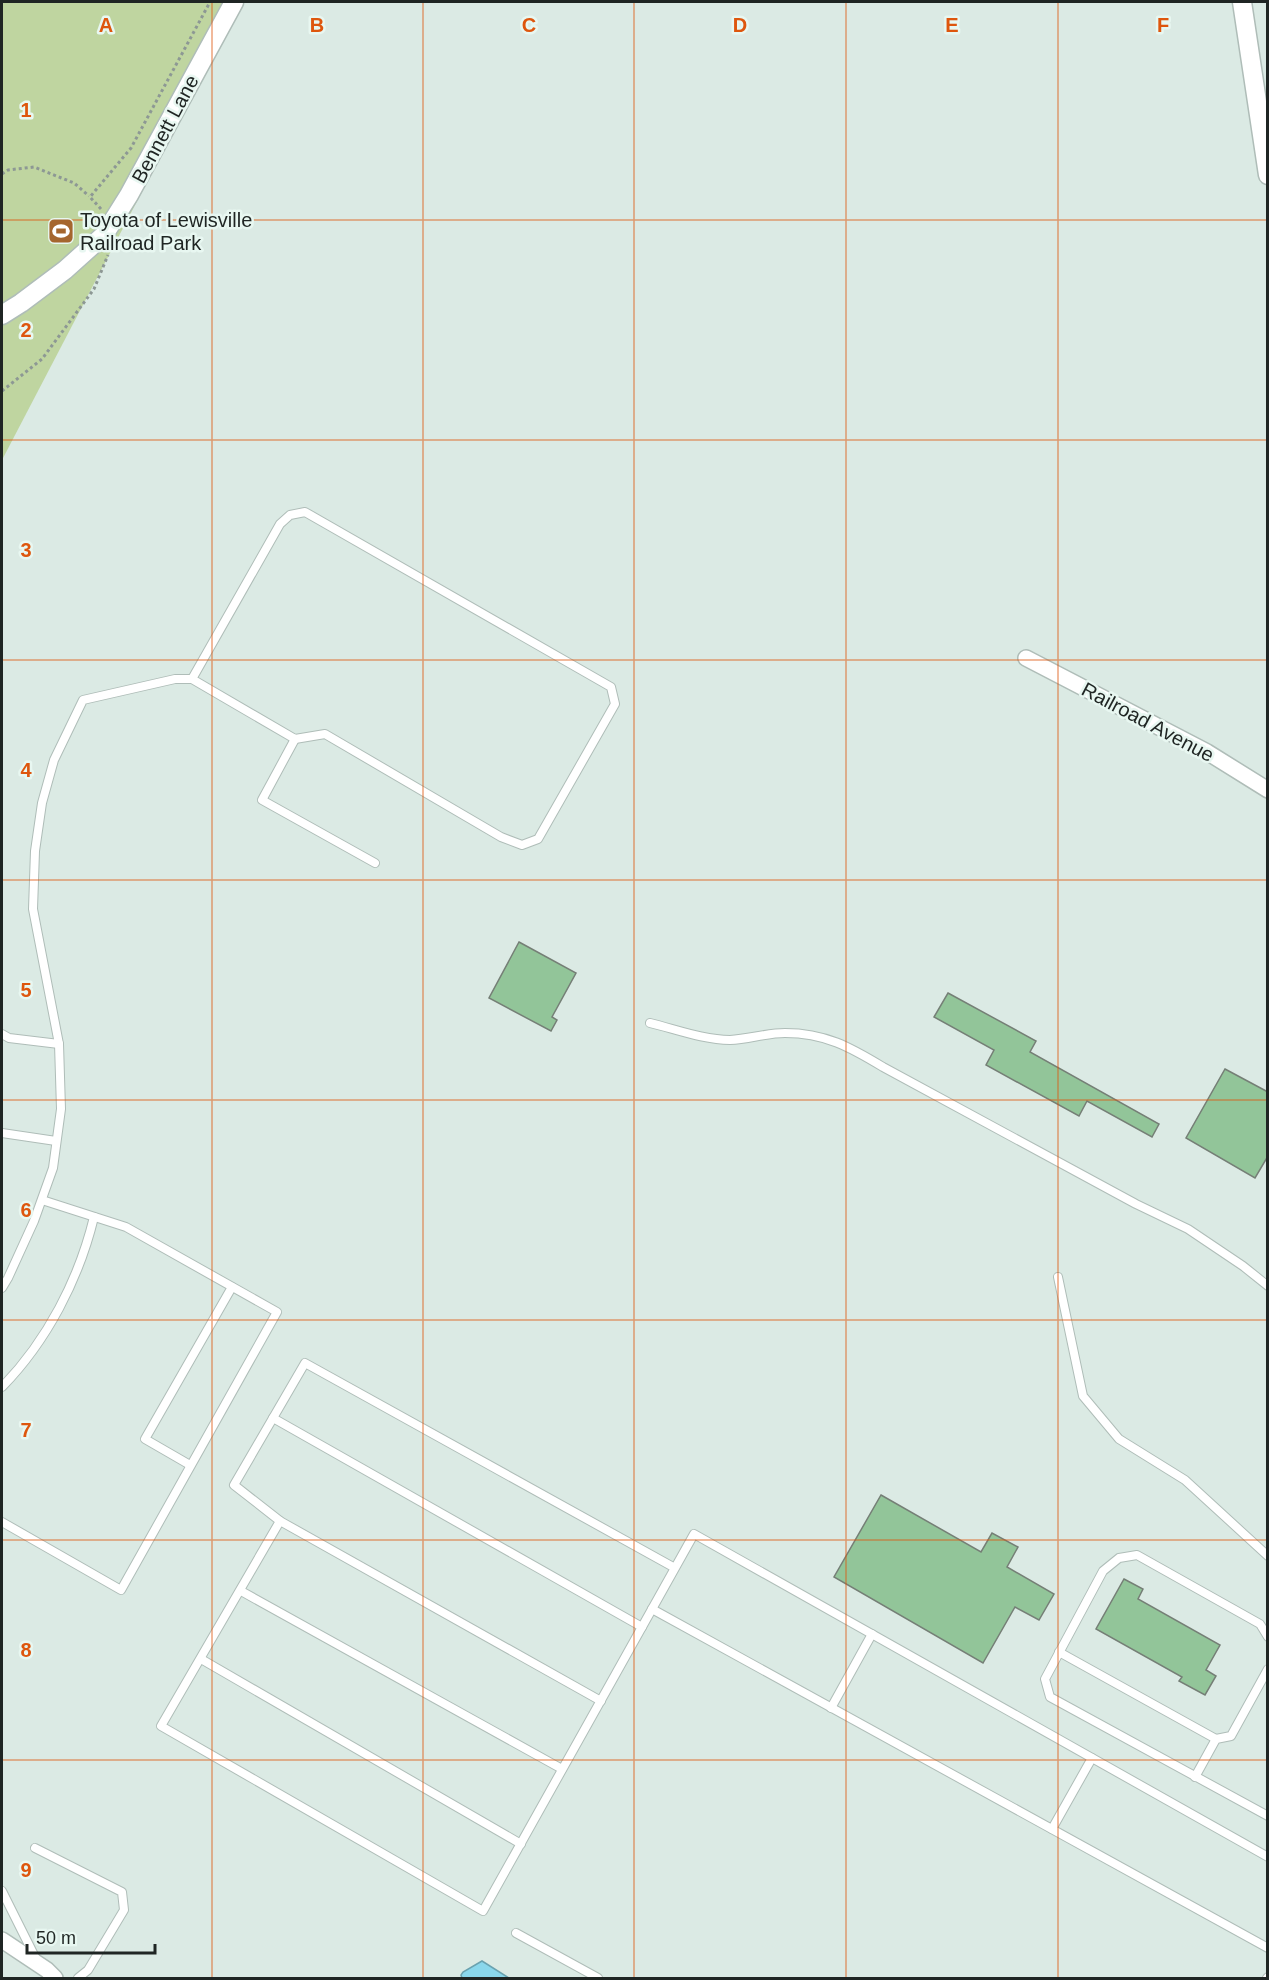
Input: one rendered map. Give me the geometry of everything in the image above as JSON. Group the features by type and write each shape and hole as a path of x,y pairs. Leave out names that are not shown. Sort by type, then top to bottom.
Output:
{"street":[{"name":"Bennett Lane","path":"2,315 65,270 104,235 129,195 234,2"},
{"path":"1242,2 1268,175"},
{"name":"Railroad Avenue","path":"1026,658 1207,752 1268,790"},
{"path":"2,1940 55,1978"}],"lane":[{"path":"2,1288 26,1240 53,1168 61,1109 59,1044 33,909 35,850 42,803 54,760 83,700 175,679 192,679 295,739 325,734 501,837 522,844 538,839 615,704 611,687 305,512 290,514 280,524 192,679"},
{"path":"295,739 262,800 375,863"},
{"path":"650,1023 729,1040 784,1033 819,1035 846,1045 1136,1204 1188,1229 1268,1286"},
{"path":"2,1034 9,1038 59,1044"},
{"path":"2,1133 56,1141"},
{"path":"2,1522 121,1590 277,1312 126,1227 42,1200"},
{"path":"2,1387 42,1337 68,1291 87,1248 94,1217"},
{"path":"1058,1277 1083,1396 1119,1439 1185,1480 1268,1556"},
{"path":"190,1465 145,1439 232,1287"},
{"path":"601,1701 280,1521 234,1485 305,1363 675,1568"},
{"path":"273,1418 642,1627"},
{"path":"280,1521 161,1726 483,1911 693,1534 1268,1857"},
{"path":"1268,1637 1260,1624 1137,1555 1119,1558 1103,1571 1045,1679 1050,1697 1268,1816"},
{"path":"241,1591 562,1769"},
{"path":"652,1609 1268,1947"},
{"path":"831,1708 872,1634"},
{"path":"1059,1652 1216,1739 1231,1736 1268,1669"},
{"path":"201,1659 521,1844"},
{"path":"1195,1777 1216,1739"},
{"path":"1052,1829 1092,1758"},
{"path":"35,1848 122,1892 124,1910 88,1970 78,1978"},
{"path":"2,1891 40,1966"},
{"path":"516,1933 598,1978"}],"path":[{"path":"2,174 8,170 34,167 74,183 90,197"}],"green space":[{"name":"Toyota of Lewisville Railroad Park","path":"2,2 241,2 2,460"}],"water":[{"path":"482,1961 509,1978 462,1978 463,1972"}],"building":[{"path":"519,942 576,973 552,1017 557,1020 551,1031 489,998"},
{"path":"948,993 1036,1041 1030,1052 1159,1124 1152,1137 1087,1101 1079,1116 986,1065 994,1050 934,1017"},
{"path":"1225,1069 1268,1092 1268,1156 1255,1178 1186,1138"},
{"path":"881,1495 981,1552 992,1533 1018,1547 1007,1567 1054,1594 1039,1620 1015,1607 983,1663 834,1577"},
{"path":"1124,1579 1143,1589 1138,1599 1220,1645 1206,1670 1216,1676 1205,1695 1179,1681 1182,1677 1096,1629"}],"place":[{"name":"Toyota of Lewisville Railroad Park","path":"61,231"}]}
